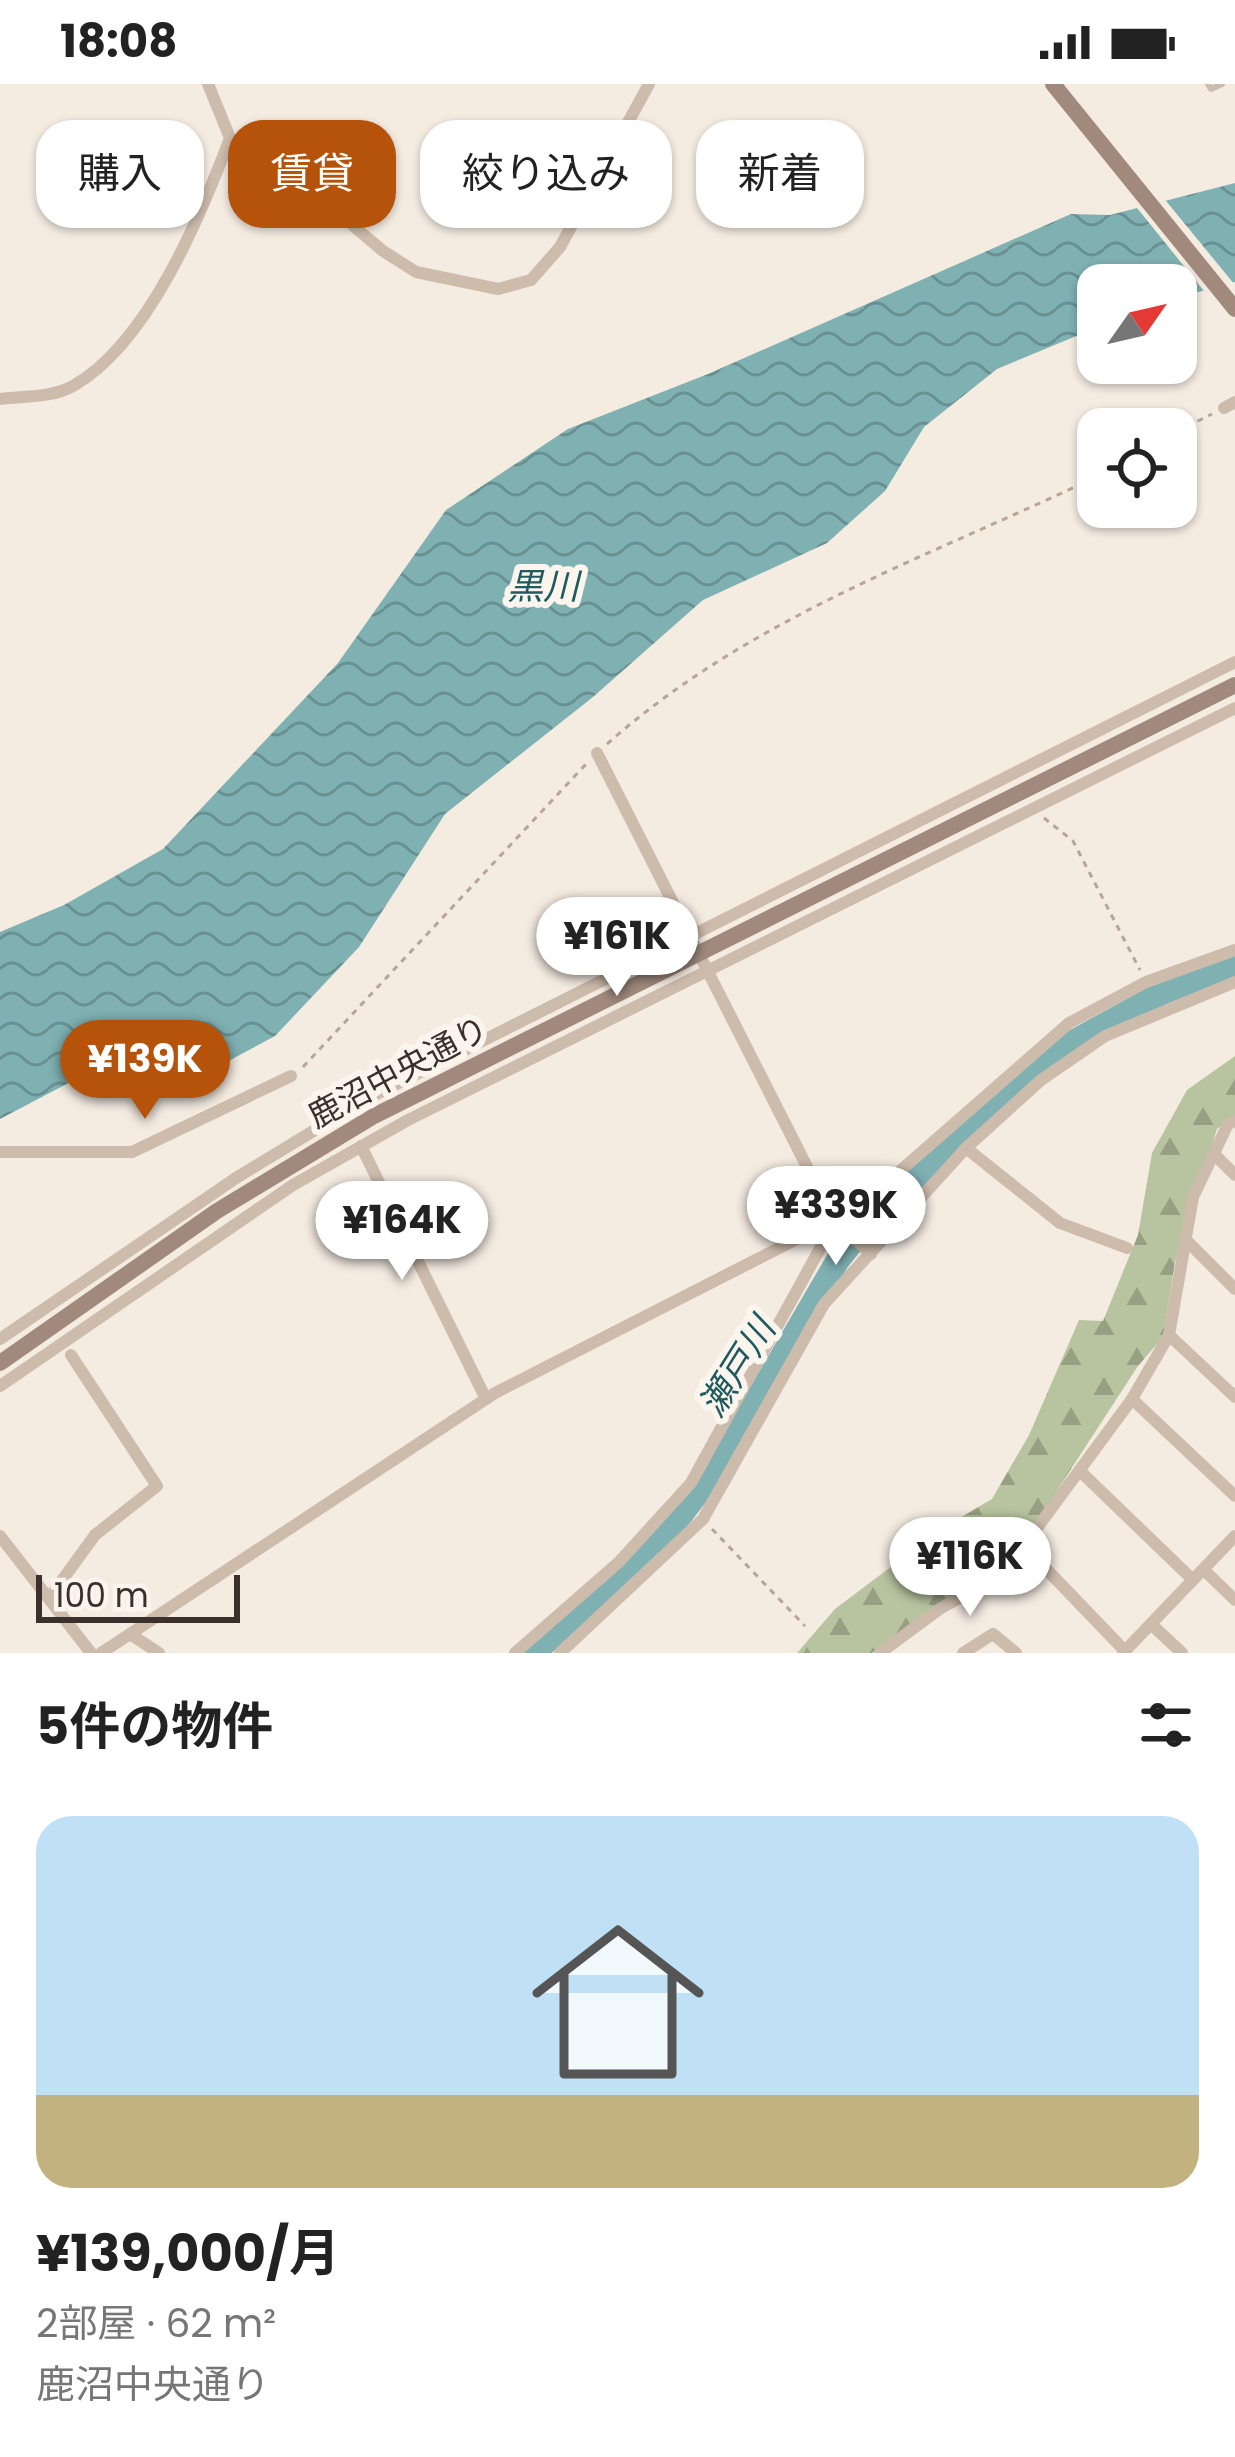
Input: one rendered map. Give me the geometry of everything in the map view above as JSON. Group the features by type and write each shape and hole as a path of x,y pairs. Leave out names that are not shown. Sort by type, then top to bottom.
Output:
{"street":[{"path":"208,84 228,133"},
{"path":"355,228 416,272 498,289 531,280 560,247 650,84"},
{"path":"1053,84 1235,309"},
{"path":"0,399 69,389 93,373 170,272 204,209 228,143"},
{"path":"0,1340 316,1128 690,935 1154,715 1235,662"},
{"name":"鹿沼中央通り","path":"0,1363 218,1211 332,1140 703,962 1154,715 1235,685"},
{"path":"0,1386 242,1219 361,1147 703,962 1235,708"},
{"path":"1154,715 1167,741"},
{"path":"597,753 837,1223 871,1254"},
{"path":"515,1653 619,1562 691,1483 837,1223 1025,1056 1069,1023 1146,982 1235,950"},
{"path":"560,1653 703,1519 824,1304 966,1148 1072,1056 1138,1019 1235,982"},
{"path":"0,1152 133,1152 292,1076"},
{"path":"880,1653 941,1608 1003,1574 1132,1399 1169,1335 1192,1197 1235,1121"},
{"path":"361,1147 486,1399"},
{"path":"966,1148 1060,1223 1126,1248"},
{"path":"1214,1154 1235,1175"},
{"path":"100,1653 486,1399 837,1223"},
{"path":"1186,1240 1235,1289"},
{"path":"1169,1335 1235,1397"},
{"path":"50,1598 95,1535 157,1486 70,1355"},
{"path":"1132,1399 1235,1496"},
{"path":"1081,1472 1198,1575 1235,1600"},
{"path":"0,1536 91,1653"},
{"path":"1026,1548 1124,1652 1235,1536"},
{"path":"1152,1625 1182,1653"},
{"path":"130,1634 159,1653"},
{"path":"963,1653 993,1634 1016,1653"}],"lane":[{"path":"1208,84 1211,89 1222,84"}],"path":[{"path":"1197,422 1230,405"},
{"path":"292,1076 360,1011 597,753 677,684 790,618 1077,486"},
{"path":"1036,807 1072,841 1146,982"},
{"path":"703,1519 805,1626"}],"green space":[{"path":"1235,1056 1235,1115 1217,1129 1175,1262 1163,1337 1138,1366 1045,1509 1001,1562 872,1653 797,1653 835,1609 941,1529 992,1499 1029,1435 1079,1320 1103,1321 1138,1235 1152,1153 1187,1090"}],"water":[{"name":"黒川","path":"1235,183 1235,282 1197,292 1197,264 1077,264 1077,336 997,369 924,427 885,491 827,543 703,600 593,697 445,814 359,947 275,1036 167,1094 125,1073 78,1078 0,1119 0,932 64,905 163,849 338,663 446,510 568,429 708,374 1071,214 1110,215"}],"pier":[{"path":"1162,196 1235,288 1208,296 1197,282 1197,264 1182,264 1133,203"}],"waterway":[{"name":"瀬戸川","path":"534,1653 675,1523 718,1466 838,1260 871,1218 1046,1057 1164,992 1235,966"}]}
